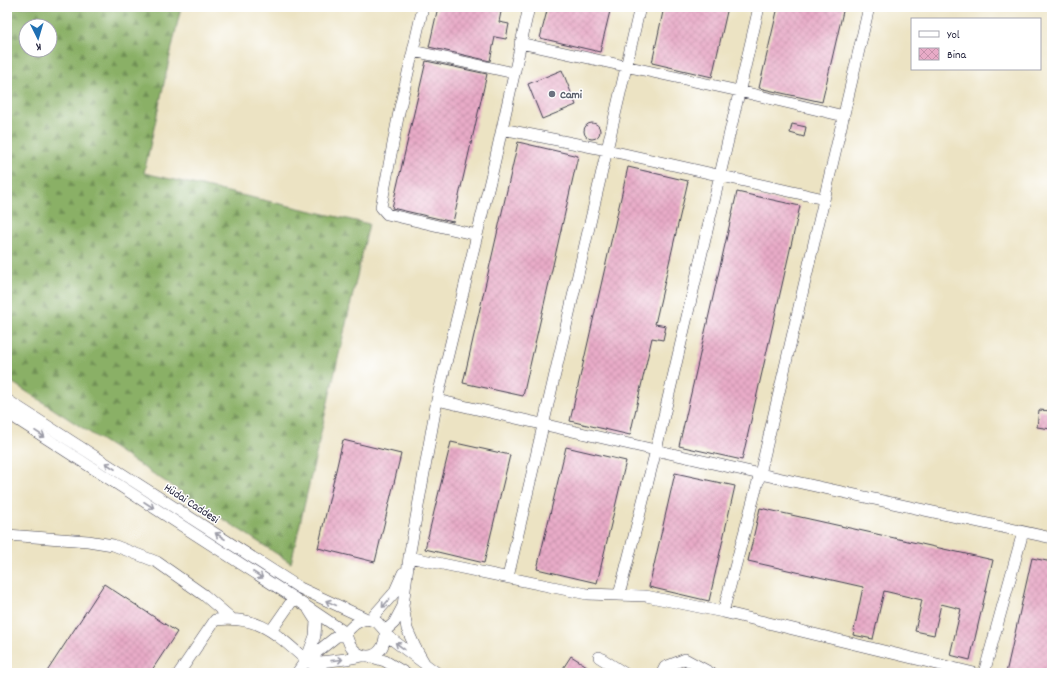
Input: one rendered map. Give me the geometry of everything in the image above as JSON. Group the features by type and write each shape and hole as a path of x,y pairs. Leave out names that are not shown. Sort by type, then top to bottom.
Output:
{"street":[{"path":"423,7 399,112 382,206 387,214 477,235"},
{"path":"426,666 407,629 403,606 409,557 437,400 477,235 529,7"},
{"path":"508,577 640,7"},
{"path":"619,595 656,450 759,7"},
{"path":"723,612 760,474 869,7"},
{"path":"520,43 739,91 844,116"},
{"path":"413,51 514,73"},
{"path":"502,128 824,199"},
{"name":"Hüdai Caddesi","path":"7,400 300,588 368,620"},
{"path":"437,400 760,474 1023,532 1052,537"},
{"name":"Hüdai Caddesi","path":"7,413 294,598 346,635"},
{"path":"984,673 1023,532"},
{"path":"7,535 88,541 113,545 157,562 204,595 231,618"},
{"path":"297,673 336,636 346,635 355,624 368,620 394,593 409,557"},
{"path":"409,557 587,594 646,596 723,612 974,673"},
{"path":"271,631 294,598"},
{"path":"309,661 346,659 373,655 381,650 384,645 385,633 394,623 403,606"},
{"path":"306,607 316,621 315,636 309,661"},
{"path":"179,673 215,620 231,618 252,622 271,631 325,673"},
{"path":"368,620 377,622 385,633 437,673"},
{"path":"346,635 350,646 357,653 385,661 405,673"},
{"path":"598,657 624,673"},
{"path":"662,673 665,667 685,659 711,673"}],"green space":[{"path":"7,7 181,7 144,173 369,224 291,563 7,379"}],"building":[{"path":"438,7 502,7 499,22 509,24 506,39 495,37 490,61 429,47"},
{"path":"548,7 611,7 600,52 540,38"},
{"path":"664,7 728,7 712,77 652,63"},
{"path":"778,7 844,7 822,102 759,88"},
{"path":"426,61 487,74 453,222 392,208"},
{"name":"Cami","path":"562,70 576,105 542,119 528,84"},
{"path":"592,123 599,128 600,131 595,138 592,139 585,134 584,131 589,124"},
{"path":"792,124 806,127 804,137 790,133"},
{"path":"518,142 578,156 523,396 463,383"},
{"path":"628,167 688,181 655,324 666,326 663,340 652,338 630,435 570,421"},
{"path":"737,192 800,206 742,460 679,446"},
{"path":"1039,410 1052,411 1051,429 1037,427"},
{"path":"343,440 401,454 375,562 318,548"},
{"path":"451,442 510,455 484,563 425,549"},
{"path":"566,447 626,461 597,583 537,569"},
{"path":"675,473 735,486 709,601 649,587"},
{"path":"760,508 993,560 970,660 950,655 961,609 941,604 934,635 915,631 922,600 884,591 873,639 853,635 863,587 748,561"},
{"path":"1032,558 1052,562 1052,673 1006,673"},
{"path":"104,584 177,632 150,673 46,673"},
{"path":"571,656 587,666 582,673 560,673"}],"place":[{"name":"Cami","path":"552,94"}]}
